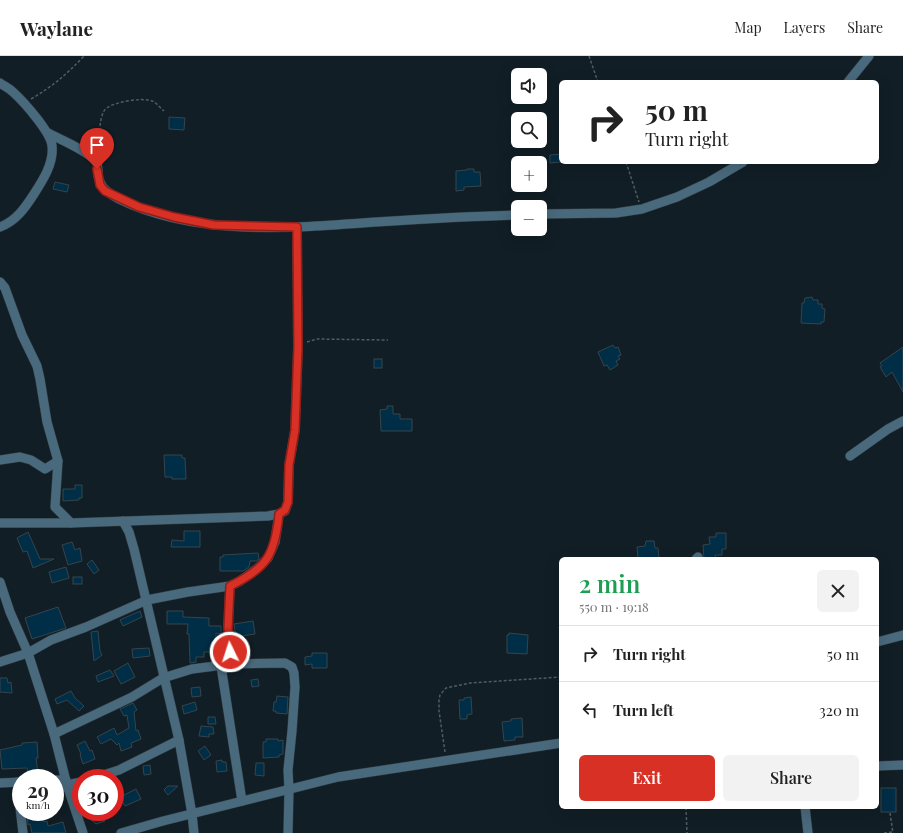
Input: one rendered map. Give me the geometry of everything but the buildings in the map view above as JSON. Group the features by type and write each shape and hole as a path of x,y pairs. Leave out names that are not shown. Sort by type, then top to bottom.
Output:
{"street":[{"path":"850,80 869,56"},
{"path":"0,83 11,90 24,102 48,134 52,144 50,164 30,200 16,218 9,224 0,227"},
{"path":"48,134 90,156 96,163 100,185 105,191 139,207 174,217 214,225 297,227 436,218 511,215"},
{"path":"547,214 616,213 642,209 677,197 709,182 740,164"},
{"path":"0,523 72,523 279,514 285,510 288,502 289,465 295,430 298,347 297,227"},
{"path":"0,282 5,288 22,335 37,366 47,422 58,461 55,507 72,523"},
{"path":"850,456 888,429 903,421"},
{"path":"0,460 20,457 30,460 45,469 58,461"},
{"path":"0,662 28,653 51,640 146,600 230,586 240,581 258,568 268,558 275,542 279,514"},
{"path":"123,521 129,532 134,549 163,678 179,740 194,833"},
{"path":"0,583 10,612 28,653 54,734 66,782 83,833"},
{"path":"230,586 228,628 231,664"},
{"path":"879,641 903,635"},
{"path":"54,734 132,697 163,678 192,669 231,664 284,663 292,667 295,688 288,770 288,833"},
{"path":"221,666 242,801"},
{"path":"121,769 146,758 179,740"},
{"path":"121,833 338,777 559,743"},
{"path":"879,766 903,765"},
{"path":"0,783 12,782"},
{"path":"66,782 72,782"},
{"path":"806,809 808,833"},
{"path":"22,821 23,833"}],"path":[{"path":"24,102 49,88 84,56"},
{"path":"589,56 597,80"},
{"path":"96,163 103,111 114,104 147,100 156,104 164,111"},
{"path":"627,164 642,209"},
{"path":"298,347 311,340 317,339 388,340"},
{"path":"447,760 439,711 440,695 446,688 470,683 559,677"},
{"path":"686,809 687,833"},
{"path":"884,833 892,832 890,813"}],"route":[{"path":"97,169 100,185 105,191 119,199 139,207 174,217 214,225 297,227 298,347 295,430 289,465 288,502 285,510 279,514 278,528 273,550 268,558 258,568 240,581 230,586 228,628 230,652"}]}
